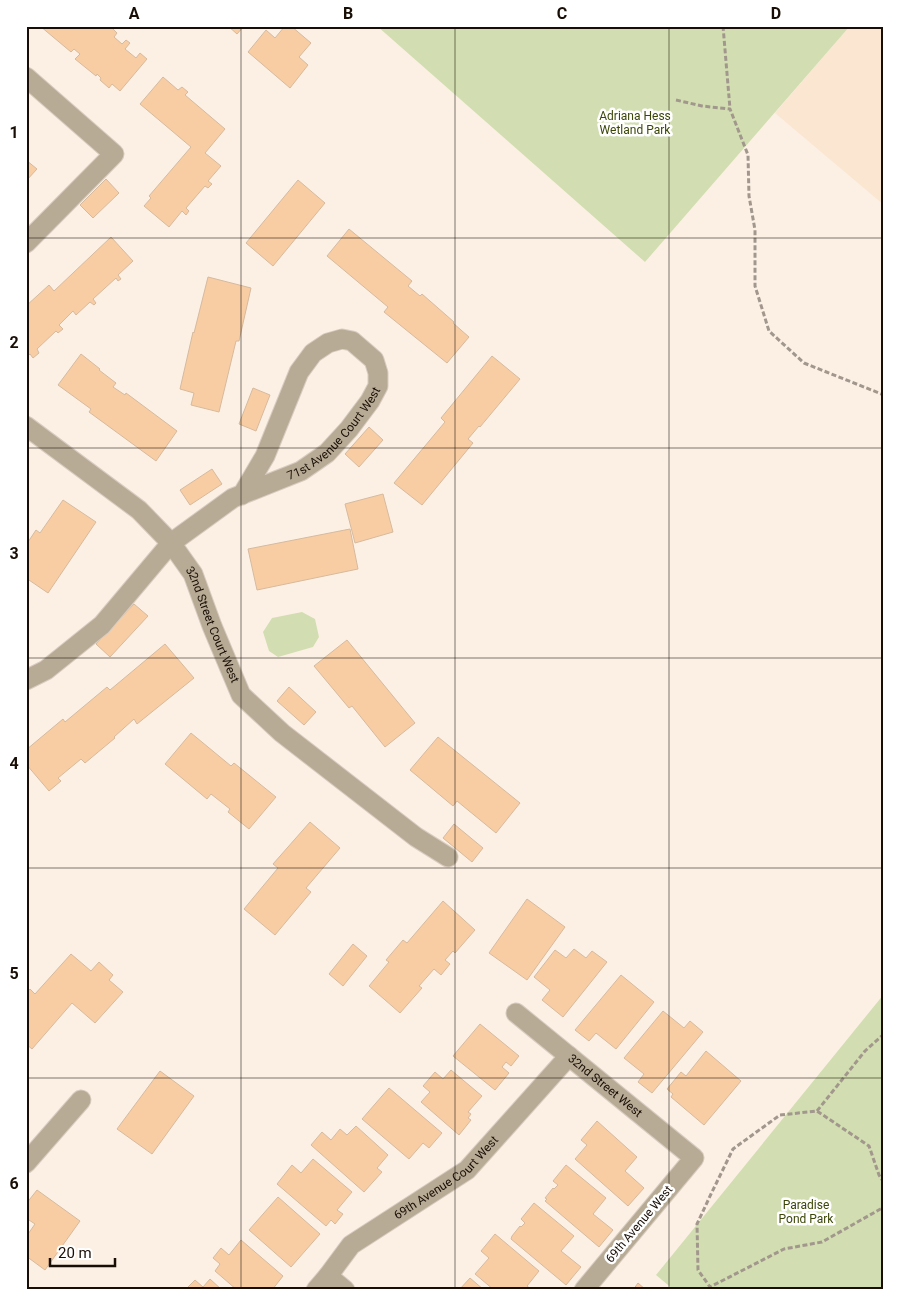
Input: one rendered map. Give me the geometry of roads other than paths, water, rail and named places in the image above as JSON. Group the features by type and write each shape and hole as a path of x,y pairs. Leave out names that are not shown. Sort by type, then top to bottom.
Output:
{"street":[{"path":"26,77 114,154 26,244"},
{"name":"71st Avenue Court West","path":"26,680 46,670 102,624 171,543 233,498 242,495 302,471 327,453 349,429 378,386 378,373 374,360 352,341 342,339 328,343 313,352 299,372 265,456 242,495"},
{"name":"32nd Street Court West","path":"26,426 139,510 171,543 193,574 212,626 241,695 282,732 384,813 448,858"},
{"name":"32nd Street West","path":"516,1013 694,1158"},
{"name":"69th Avenue Court West","path":"316,1290 351,1246 467,1170 569,1056"},
{"path":"26,1163 81,1100"},
{"name":"69th Avenue West","path":"584,1290 694,1158"},
{"path":"328,1276 345,1290"}],"park label":[{"name":"Adriana Hess Wetland Park","path":"635,123"},
{"name":"Paradise Pond Park","path":"806,1212"}]}
